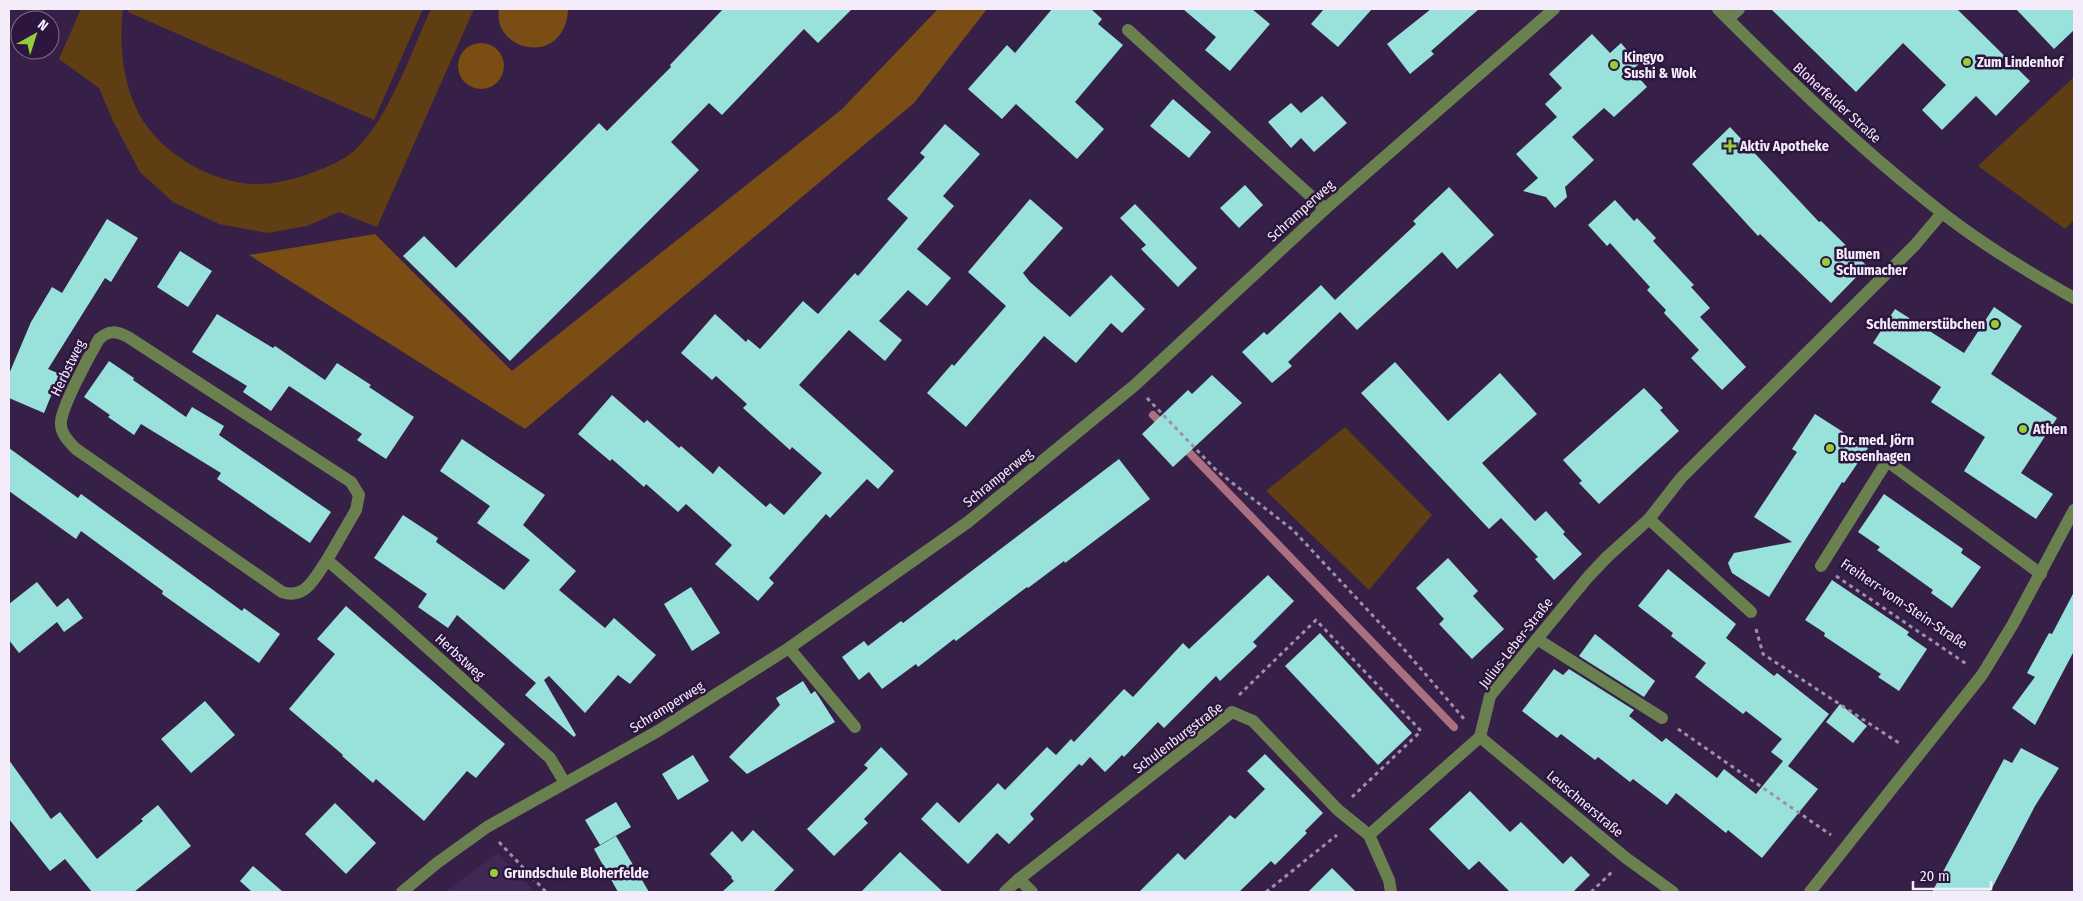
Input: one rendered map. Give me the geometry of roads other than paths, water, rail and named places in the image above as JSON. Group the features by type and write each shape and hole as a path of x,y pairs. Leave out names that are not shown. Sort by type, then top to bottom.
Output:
{"street":[{"name":"Bloherfelder Straße","path":"1718,9 1831,120 1942,213 2029,272 2074,298"},
{"path":"1728,19 1739,9"},
{"name":"Schramperweg","path":"402,892 437,863 487,827 658,731 789,648 968,522 1136,385 1325,209 1550,10"},
{"path":"1128,30 1325,209"},
{"name":"Julius-Leber-Straße","path":"1480,737 1490,696 1601,564 1649,519 1681,478 1916,245 1942,213"},
{"name":"Herbstweg","path":"117,331 128,337 351,482 359,495 356,510 326,560 310,585 300,594 291,595 282,592 76,449 65,438 61,423 64,409 99,339 106,332 117,331"},
{"name":"Freiherr-vom-Stein-Straße","path":"1821,566 1887,461 2041,574"},
{"path":"1810,892 1982,674 2041,574 2074,510"},
{"path":"1649,519 1752,612"},
{"name":"Herbstweg","path":"326,560 399,622 550,758 565,783"},
{"path":"1537,639 1662,718"},
{"path":"789,648 855,727"},
{"name":"Schulenburgstraße","path":"1005,892 1232,712 1253,721 1338,810 1369,835"},
{"path":"1390,892 1389,880 1369,835 1480,737"},
{"name":"Leuschnerstraße","path":"1480,737 1626,858 1673,892"},
{"path":"1019,879 1032,892"}],"waterway":[{"path":"1153,415 1163,425"},
{"path":"1183,446 1454,727"}],"place":[{"name":"Zum Lindenhof","path":"1967,62"},
{"name":"Kingyo Sushi & Wok","path":"1614,65"},
{"name":"Aktiv Apotheke","path":"1730,146"},
{"name":"Blumen Schumacher","path":"1826,262"},
{"name":"Schlemmerstübchen","path":"1995,324"},
{"name":"Athen","path":"2023,429"},
{"name":"Dr. med. Jörn Rosenhagen","path":"1830,448"},
{"name":"Grundschule Bloherfelde","path":"494,873"}]}
